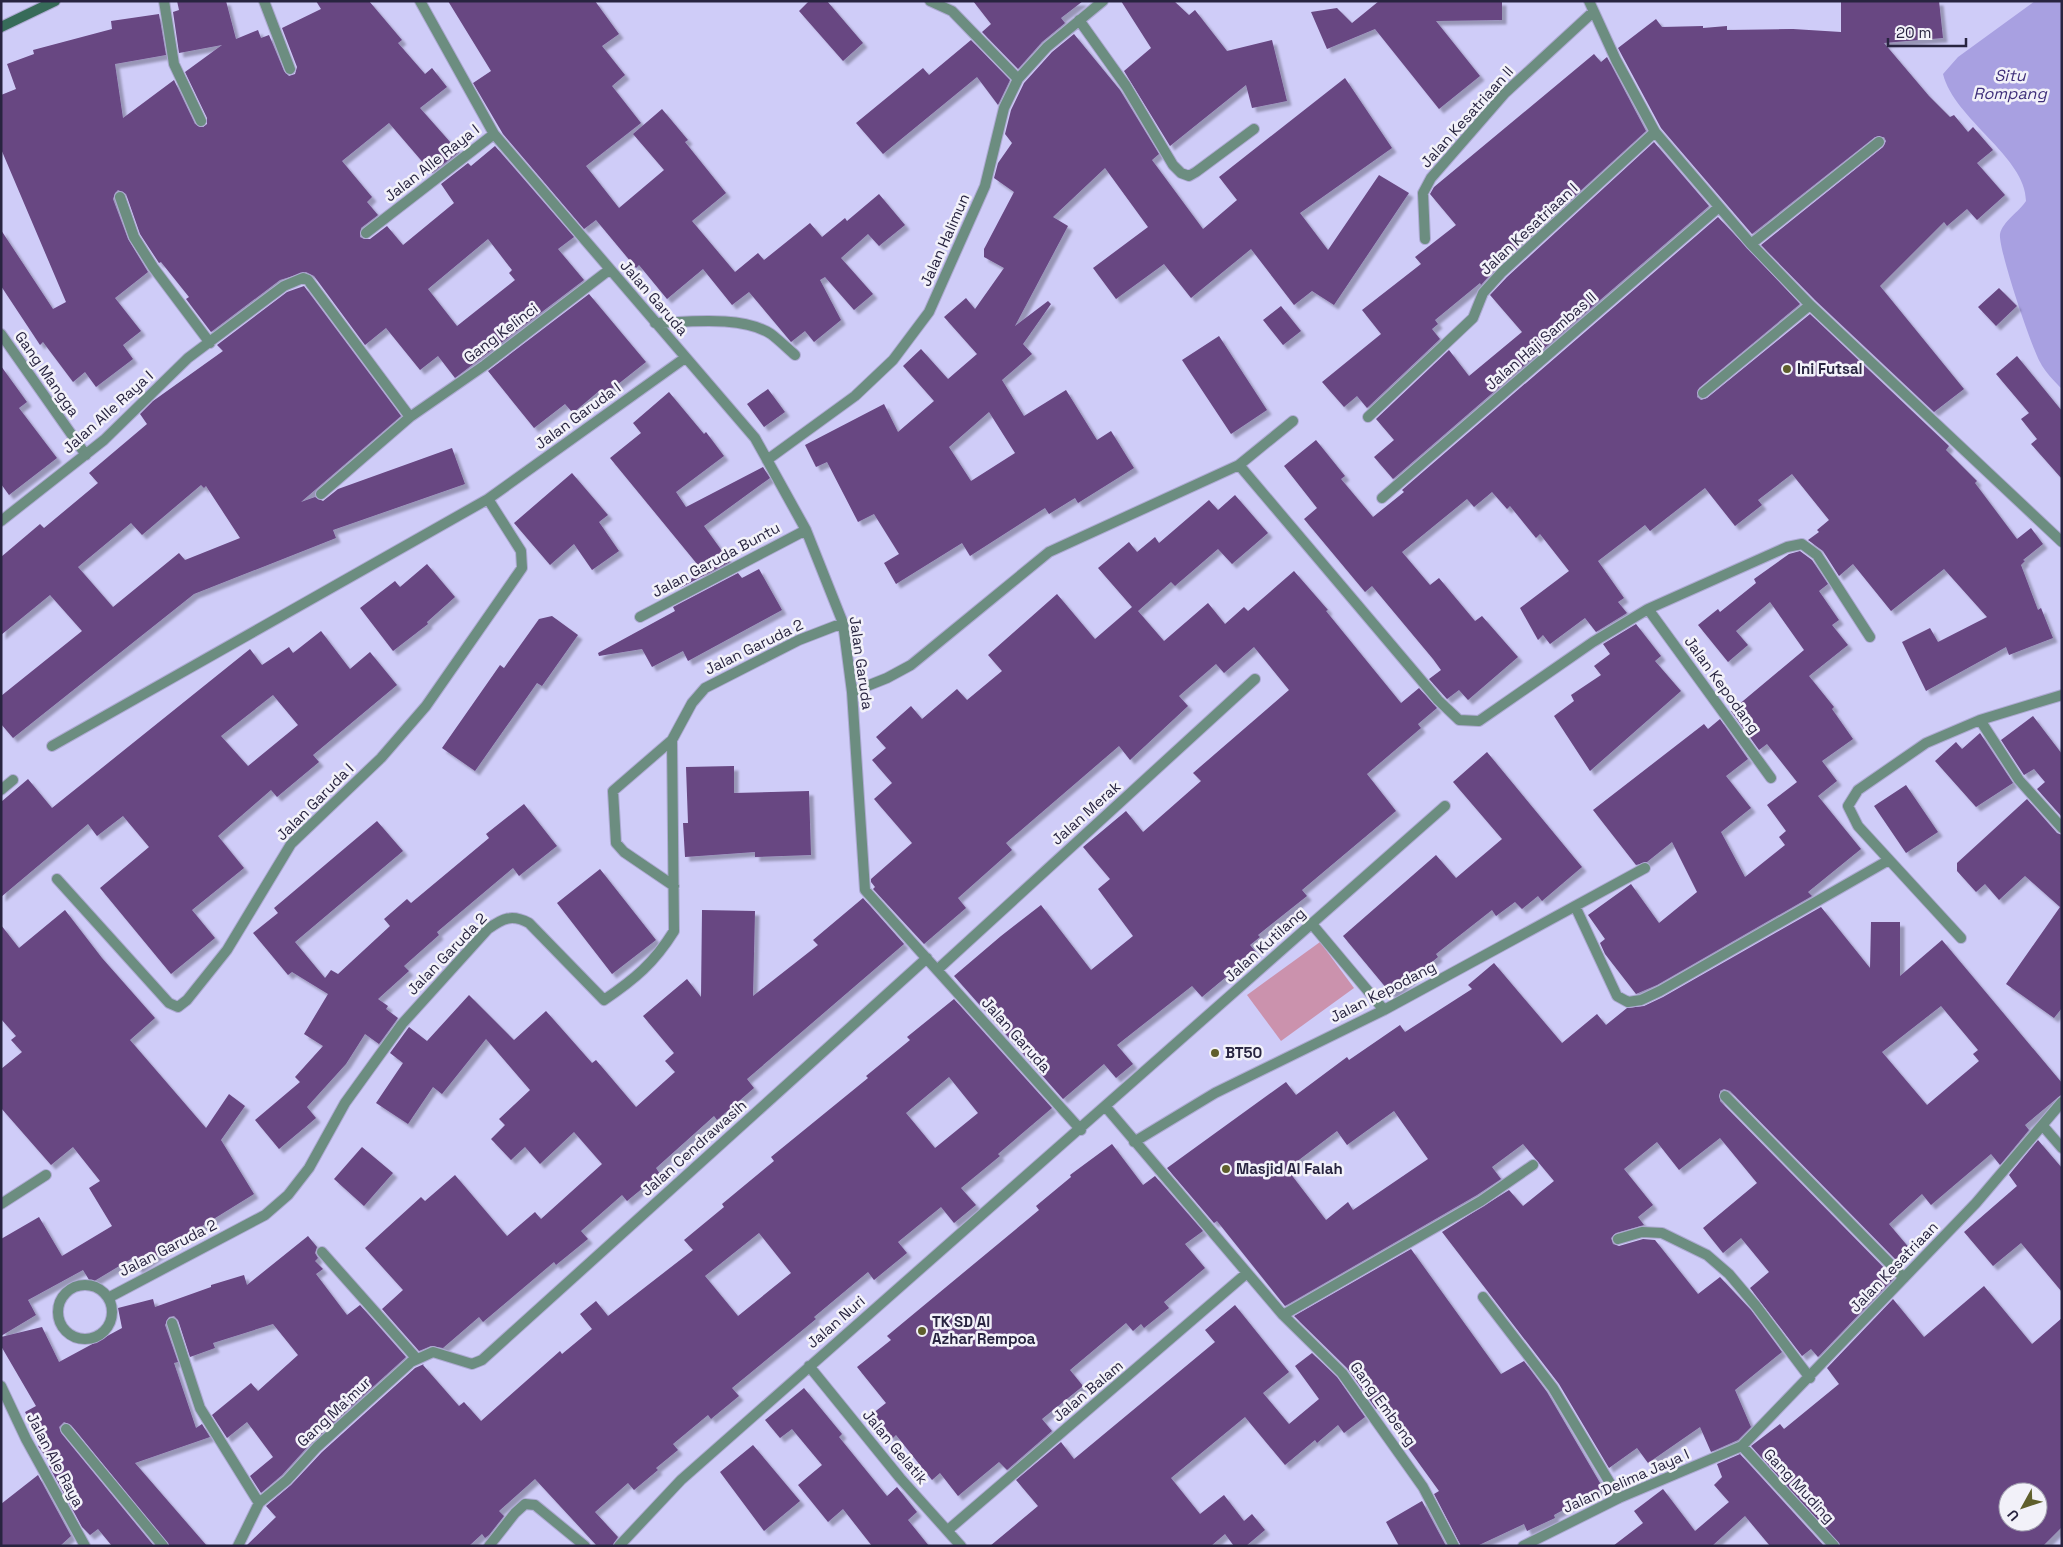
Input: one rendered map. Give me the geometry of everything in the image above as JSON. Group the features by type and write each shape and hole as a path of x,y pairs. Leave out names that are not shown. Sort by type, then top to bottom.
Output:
{"main road":[{"path":"1,27 55,1"}],"street":[{"path":"164,1 174,64 201,121"},
{"path":"264,1 290,69"},
{"name":"Jalan Garuda","path":"420,1 494,134 755,438 806,530 844,623 852,692 865,890 1081,1130"},
{"path":"930,1 952,11 1018,79"},
{"name":"Jalan Halimun","path":"767,460 855,396 893,360 929,312 985,186 1004,108 1018,79 1047,47 1104,1"},
{"path":"1589,1 1616,60 1655,132 1751,244 1810,305 2062,542"},
{"name":"Jalan Kesatriaan II","path":"1425,239 1423,193 1431,178 1504,93 1593,12"},
{"path":"1079,20 1126,86 1173,166 1184,175 1189,176 1196,172 1254,129"},
{"name":"Jalan Kesatriaan I","path":"1368,417 1473,318 1483,293 1502,272 1655,132"},
{"name":"Jalan Alle Raya I","path":"366,233 494,134"},
{"path":"1751,244 1879,142"},
{"path":"120,197 134,237 153,267 210,343"},
{"name":"Jalan Haji Sambas II","path":"1382,498 1719,207"},
{"name":"Gang Kelinci","path":"321,494 410,417 485,365 609,270"},
{"name":"Jalan Alle Raya I","path":"1,521 104,440 188,358 284,286 303,278 308,280 410,417"},
{"path":"1702,393 1810,305"},
{"path":"655,323 722,322 747,325 770,334 794,354"},
{"name":"Gang Mangga","path":"1,334 86,455"},
{"name":"Jalan Garuda I","path":"52,746 488,499 685,358"},
{"path":"852,692 887,678 911,665 1049,552 1239,465 1293,421"},
{"path":"1239,465 1438,700 1459,720 1479,721 1594,642 1648,610 1787,547 1802,544 1817,555 1870,637"},
{"name":"Jalan Garuda I","path":"57,878 169,1003 178,1007 187,1000 227,950 291,844 381,758 426,706 522,568 521,551 488,499"},
{"name":"Jalan Garuda Buntu","path":"640,617 806,530"},
{"name":"Jalan Kepodang","path":"1648,610 1771,778"},
{"name":"Jalan Garuda 2","path":"108,1298 265,1214 288,1195 309,1168 345,1103 402,1024 488,929 503,918 518,918 529,923 604,1000 648,967 674,932 672,740 692,703 705,688 799,640 844,623"},
{"name":"Jalan Merak","path":"937,970 1255,679"},
{"path":"1961,938 1858,826 1848,806 1858,790 1926,743 1980,720 2062,695"},
{"path":"1980,720 2019,780 2062,828"},
{"path":"672,740 613,791 616,843 624,852 674,886"},
{"path":"1,790 13,780"},
{"name":"Jalan Kutilang","path":"1105,1106 1445,806"},
{"path":"1575,906 1617,996 1628,1002 1641,1000 1660,991 1889,860"},
{"name":"Jalan Kepodang","path":"1134,1142 1249,1075 1384,1010 1645,868"},
{"path":"1311,923 1384,1010"},
{"name":"Jalan Cendrawasih","path":"482,1360 926,958"},
{"path":"1725,1096 1904,1278"},
{"name":"Jalan Kesatriaan","path":"1742,1446 1810,1378 1976,1203 2062,1102"},
{"path":"1081,1130 1105,1106 1247,1273"},
{"path":"2043,1126 2062,1148"},
{"name":"Jalan Nuri","path":"619,1546 681,1480 809,1366 1081,1130"},
{"path":"1283,1315 1481,1200 1533,1165"},
{"path":"1,1204 46,1175"},
{"path":"1618,1239 1642,1232 1662,1234 1707,1255 1729,1274 1745,1293 1810,1378"},
{"path":"322,1252 417,1359"},
{"name":"Gang Embeng","path":"1247,1273 1283,1315 1342,1373 1424,1486 1454,1546"},
{"name":"Jalan Balam","path":"948,1530 1247,1273"},
{"path":"82,1284 97,1287 108,1298 112,1313 107,1328 95,1337 80,1339 66,1332 58,1318 58,1303 67,1290 82,1284"},
{"path":"1483,1298 1553,1388 1620,1498"},
{"path":"172,1322 200,1408 259,1503"},
{"name":"Gang Ma'mur","path":"238,1546 259,1503 287,1480 355,1412 417,1359 433,1352 472,1364 482,1360"},
{"name":"Jalan Gelatik","path":"809,1366 900,1478 961,1546"},
{"name":"Jalan Ale Raya","path":"1,1386 26,1439 83,1545"},
{"path":"66,1429 163,1546"},
{"name":"Jalan Delima Jaya I","path":"1524,1546 1620,1498 1742,1446"},
{"name":"Gang Muding","path":"1742,1446 1834,1546"},
{"path":"490,1546 515,1513 525,1504 535,1505 586,1546"}],"shaded area":[{"path":"1320,942 1354,988 1281,1041 1247,995"}],"water":[{"name":"Situ Rompang","path":"2035,1 2062,1 2062,389 2040,362 2016,297 2001,243 2000,234 2002,229 2026,201 2023,185 2015,169 2003,153 1961,107 1950,91 1943,74 1958,57"}],"building":[{"path":"177,1 226,1 236,39 258,30 261,38 269,35 284,71 289,76 295,74 297,67 282,28 321,9 316,1 369,1 402,40 398,43 425,74 432,68 447,87 420,108 459,152 432,173 389,123 342,161 372,197 367,202 378,215 361,228 360,237 370,239 387,226 403,245 454,203 441,184 468,163 471,166 495,146 574,237 558,249 584,280 455,378 438,356 420,370 386,328 365,345 314,276 306,272 280,280 211,332 186,299 189,297 161,262 159,263 140,234 126,194 118,190 113,199 128,239 148,272 115,298 141,331 123,345 133,359 96,387 85,372 73,382 43,342 40,345 1,286 1,230 53,309 66,302 1,149 1,95 16,89 7,64 34,54 33,50 112,29 111,21 159,14 166,55 115,64 123,118 174,80 195,124 203,127 207,124 207,118 185,72 222,45 179,53 173,12 179,10","holes":["488,239 512,270 509,273 515,280 457,326 428,289"]},
{"path":"448,1 595,1 619,34 602,46 625,75 612,86 641,123 586,166 619,208 664,170 633,134 662,109 688,140 685,142 726,193 692,221 735,272 758,253 764,260 810,223 822,237 845,218 847,221 879,194 905,225 879,246 868,234 841,258 873,294 854,310 825,277 820,280 841,320 814,342 805,331 791,342 749,292 732,305 703,269 667,299 639,265 636,268 596,220 584,229 503,134 473,83 491,71"},
{"path":"809,1 827,1 863,43 843,61 799,11"},
{"path":"973,1 1083,1 1061,18 1065,23 1042,42 1018,69 982,32 991,24"},
{"path":"1121,1 1174,1 1189,15 1195,10 1227,51 1272,40 1287,101 1252,108 1246,85 1170,146 1124,71 1151,48"},
{"path":"1379,1 1502,1 1502,20 1436,21 1480,76 1439,109 1375,29 1327,49 1311,12 1337,8 1352,23"},
{"path":"1841,1 1939,1 1943,38 1884,43 1929,96 1950,117 1954,115 1968,132 1973,127 1993,150 1977,163 2005,195 1977,220 1967,209 1947,226 1944,222 1880,286 1964,389 1934,412 1815,300 1761,245 1883,147 1886,141 1884,137 1875,137 1752,234 1661,128 1618,48 1656,19 1662,27 1703,26 1703,28 1727,26 1727,30 1793,29 1841,32"},
{"path":"1074,34 1120,90 1159,154 1152,160 1203,229 1237,200 1219,177 1345,78 1392,148 1300,213 1328,250 1379,175 1409,193 1334,305 1312,291 1294,305 1251,249 1191,298 1164,264 1116,299 1093,268 1148,227 1105,168 1053,217 1068,226 1015,326 1048,301 1051,304 1023,344 1032,354 1002,380 1024,416 1066,390 1097,440 1111,431 1134,468 1078,503 1075,498 1049,514 1045,508 970,556 962,543 896,584 884,563 899,554 874,514 858,522 827,462 816,467 805,445 884,404 898,432 934,401 903,366 921,349 948,379 977,354 944,317 966,298 975,309 1004,268 984,257 984,249 1014,192 994,178 998,163 1012,143 1005,134 1011,110 1024,83 1052,52","holes":["989,412 1015,453 971,481 949,447"]},
{"path":"971,40 1010,80 998,105 977,77 883,154 856,123 923,68 929,75"},
{"path":"1594,54 1601,62 1607,57 1646,131 1497,267 1481,285 1480,283 1435,320 1438,324 1432,329 1440,339 1367,408 1357,396 1344,407 1322,382 1381,334 1362,310 1421,264 1415,257 1456,225 1430,194 1434,187"},
{"path":"1654,142 1709,206 1393,479 1374,457 1394,440 1376,419 1449,350 1469,376 1522,332 1490,295 1507,277"},
{"path":"1718,217 1800,304 1699,388 1697,397 1701,400 1707,398 1810,314 1949,446 1946,450 1977,481 1975,483 2017,539 2031,528 2043,544 2023,560 2025,561 2021,565 2038,610 2041,608 2053,638 2009,655 2006,647 1926,691 1902,642 1930,628 1938,642 1987,617 1944,569 1891,611 1853,564 1839,576 1823,551 1808,540 1819,532 1817,530 1829,520 1792,474 1758,500 1762,505 1735,526 1705,488 1650,531 1645,525 1598,561 1624,598 1618,602 1627,613 1596,632 1585,618 1550,644 1543,635 1538,640 1520,608 1569,571 1540,534 1536,538 1510,506 1507,509 1492,492 1474,507 1467,499 1402,552 1430,585 1439,578 1475,621 1482,616 1518,657 1468,700 1459,690 1447,699 1429,679 1441,670 1433,659 1372,586 1365,592 1304,519 1317,508 1284,466 1316,440 1345,476 1341,479 1373,517"},
{"path":"304,286 401,416 301,502 315,497 323,501 338,489 452,448 465,484 333,530 336,538 194,594 13,738 1,724 1,696 82,631 50,595 1,635 1,557 40,524 44,528 98,483 89,473 147,424 140,414 153,401 223,351 217,345 287,292","holes":["201,485 204,488 206,486 240,538 185,560 179,553 113,607 78,567 131,523 142,535"]},
{"path":"1999,288 2017,306 1996,326 1978,307"},
{"path":"589,294 646,362 603,396 599,391 573,413 565,404 534,428 488,371"},
{"path":"1281,306 1301,331 1283,345 1263,320"},
{"path":"1219,336 1267,410 1231,434 1182,360"},
{"path":"2017,356 2062,411 2062,479 2031,444 2037,439 2021,419 2029,413 1996,374"},
{"path":"1,366 27,402 19,408 57,458 9,495 1,484"},
{"path":"768,389 785,412 764,427 747,404"},
{"path":"669,392 704,434 706,432 724,456 676,492 686,507 763,467 770,478 704,526 730,562 680,588 702,570 610,458 641,433 633,423"},
{"path":"572,473 608,515 599,522 619,551 592,570 574,544 550,565 514,523"},
{"path":"1235,495 1268,533 1232,564 1218,549 1175,586 1171,582 1138,611 1164,641 1208,603 1225,624 1244,607 1248,611 1294,571 1328,610 1326,611 1401,703 1419,688 1437,708 1418,724 1421,728 1367,774 1396,811 1302,890 1307,896 1258,935 1260,937 1250,945 1256,952 1202,997 1192,986 1117,1045 1133,1064 1116,1078 1104,1064 1063,1099 954,976 1041,905 1091,970 1133,936 1098,889 1110,879 1083,847 1126,811 1143,832 1201,781 1193,773 1289,690 1254,647 1224,673 1216,664 1179,696 1188,706 1130,760 1119,746 1006,843 1012,850 958,898 966,908 924,944 873,889 875,887 871,882 871,879 912,843 874,799 892,783 872,760 886,748 876,737 911,706 922,719 957,689 967,700 1002,671 988,655 1057,594 1095,639 1132,607 1098,568 1129,542 1137,552 1155,537 1159,543 1209,500 1218,510"},
{"path":"1800,551 1812,560 1828,584 1819,591 1839,620 1832,625 1848,645 1809,676 1834,707 1832,709 1853,739 1822,761 1837,781 1818,796 1861,849 1808,892 1812,896 1657,985 1636,994 1605,954 1600,943 1605,939 1588,915 1631,884 1659,923 1697,892 1672,842 1647,862 1636,865 1593,810 1704,724 1708,729 1720,719 1748,759 1726,776 1751,808 1721,832 1745,877 1785,845 1779,837 1786,831 1767,805 1797,782 1767,744 1759,750 1731,711 1804,650 1770,602 1736,631 1748,645 1728,662 1698,625 1718,609 1720,612 1756,583 1754,579 1789,554"},
{"path":"427,564 455,597 427,622 428,624 393,651 360,608 395,581 400,587"},
{"path":"759,569 782,610 688,661 683,651 652,667 642,649 599,656 598,653 675,611 673,607 738,573 742,578"},
{"path":"552,616 578,635 542,686 537,683 475,771 442,748 500,665 504,668 539,619"},
{"path":"1636,624 1661,656 1655,661 1681,691 1590,771 1554,716 1574,701 1571,695 1601,675 1594,666 1610,654 1603,644"},
{"path":"321,631 350,669 370,652 397,685 313,755 319,762 277,797 271,790 218,836 244,868 192,910 215,938 171,974 100,888 149,847 123,816 97,836 88,824 1,897 1,802 28,779 52,808 250,649 262,665 289,647 293,653","holes":["273,695 298,725 248,766 221,736"]},
{"path":"2033,716 2062,754 2062,817 2037,789 2045,782 2034,769 2024,775 2001,740"},
{"path":"1980,733 2013,783 1976,807 1935,761 1956,742 1962,749"},
{"path":"1487,752 1582,867 1542,901 1538,896 1522,909 1515,902 1496,916 1492,910 1436,954 1438,957 1392,995 1343,936 1436,855 1456,878 1502,839 1453,782"},
{"path":"734,766 734,793 809,791 811,855 755,857 755,852 685,857 683,823 688,823 686,767"},
{"path":"1906,785 1938,832 1906,853 1874,806"},
{"path":"2027,799 2057,833 2062,835 2062,1008 2054,1018 2006,984 2060,907 2025,876 1999,900 1985,884 1976,892 1957,871 1957,863"},
{"path":"524,804 557,846 519,876 513,868 437,932 439,935 404,966 409,971 378,999 388,1006 386,1009 398,1018 379,1044 365,1034 346,1064 307,1107 316,1118 279,1149 255,1120 300,1082 295,1077 323,1046 304,1034 328,994 292,972 288,975 253,933 278,913 274,908 377,821 403,851 295,942 325,978 331,970 338,974 390,926 384,919 407,899 411,903 489,838 486,834"},
{"path":"600,869 656,940 612,974 557,903"},
{"path":"863,898 904,944 747,1079 754,1088 717,1120 714,1116 656,1168 660,1174 627,1201 622,1195 581,1231 588,1239 556,1265 554,1262 483,1322 479,1317 443,1348 431,1346 419,1351 382,1309 403,1290 365,1248 421,1197 425,1201 455,1175 507,1236 535,1212 541,1219 602,1164 574,1132 540,1164 525,1147 511,1160 491,1139 505,1125 499,1119 530,1090 486,1039 442,1094 433,1087 408,1124 376,1103 403,1063 390,1053 409,1027 427,1041 469,995 514,1040 546,1011 592,1063 596,1060 636,1107 675,1072 665,1061 674,1053 643,1016 687,979 701,997 702,910 755,911 753,996 818,945 813,940"},
{"path":"1821,907 1870,968 1871,922 1900,922 1900,976 1942,940 2062,1083 2062,1094 2025,1125 2029,1130 2000,1165 1991,1154 1931,1205 1922,1194 1889,1224 1911,1250 1897,1261 1730,1091 1724,1089 1720,1091 1720,1101 1894,1278 1818,1357 1811,1349 1802,1356 1750,1288 1769,1272 1741,1238 1723,1253 1703,1228 1757,1183 1720,1138 1679,1170 1657,1142 1624,1169 1653,1205 1638,1217 1644,1225 1616,1233 1611,1238 1613,1244 1619,1246 1643,1239 1655,1240 1698,1294 1720,1277 1751,1310 1782,1352 1735,1390 1751,1427 1738,1440 1711,1452 1700,1427 1648,1463 1637,1448 1609,1468 1559,1384 1442,1232 1509,1190 1523,1206 1554,1181 1523,1144 1492,1167 1501,1179 1477,1195 1285,1306 1217,1221 1214,1223 1167,1168 1286,1082 1296,1095 1347,1057 1349,1060 1400,1025 1405,1032 1472,989 1468,985 1494,963 1562,1043 1597,1014 1606,1025 1627,1008 1644,1006","holes":["1941,1006 1978,1050 1973,1054 1979,1061 1927,1105 1882,1052","1394,1111 1428,1159 1353,1210 1348,1202 1326,1220 1287,1169 1337,1131 1347,1145"]},
{"path":"65,910 102,958 155,1018 130,1040 206,1128 229,1094 245,1106 221,1140 254,1194 178,1241 138,1269 131,1259 91,1283 83,1270 28,1300 36,1315 1,1336 1,1239 39,1217 62,1256 112,1226 89,1188 100,1181 73,1147 51,1165 1,1108 1,1069 22,1052 11,1040 16,1036 1,1019 1,925 19,948"},
{"path":"954,999 1052,1108 998,1154 1000,1156 961,1188 976,1205 954,1223 941,1207 898,1242 907,1253 874,1280 868,1272 814,1317 816,1319 732,1388 739,1396 711,1419 708,1415 673,1444 678,1450 656,1468 658,1470 634,1490 628,1483 595,1512 618,1537 612,1546 597,1546 535,1479 499,1511 504,1516 489,1535 485,1538 482,1534 469,1546 246,1546 276,1517 266,1506 291,1485 322,1452 415,1368 424,1364 459,1406 464,1402 481,1421 560,1351 562,1354 592,1329 580,1314 596,1301 608,1316 693,1250 684,1240 724,1207 722,1204 774,1161 771,1157 868,1078 866,1076 910,1040 907,1037","holes":["949,1077 978,1113 935,1148 906,1113","759,1233 791,1273 738,1316 705,1276"]},
{"path":"2038,1140 2062,1168 2062,1292 2021,1243 1993,1266 1964,1232 2017,1186 2009,1175"},
{"path":"1112,1144 1143,1185 1155,1176 1203,1231 1185,1244 1205,1268 1164,1302 1169,1308 1144,1328 1141,1324 1133,1331 1126,1323 1070,1370 1083,1386 1042,1419 1052,1431 1007,1470 999,1462 958,1496 940,1473 932,1480 896,1435 892,1439 872,1414 886,1403 857,1367 891,1340 887,1336 1039,1210 1036,1206 1071,1177 1070,1175"},
{"path":"362,1147 393,1173 364,1206 334,1179"},
{"path":"308,1236 317,1247 315,1253 318,1258 315,1261 323,1269 316,1274 347,1315 360,1305 406,1357 312,1442 282,1475 261,1493 250,1476 273,1457 247,1422 227,1438 212,1415 251,1383 258,1391 298,1355 273,1324 213,1343 215,1348 190,1357 178,1320 174,1316 169,1317 165,1325 178,1362 174,1363 196,1428 202,1424 210,1437 135,1463 207,1546 170,1546 71,1425 64,1422 59,1427 61,1433 154,1546 112,1546 98,1529 90,1535 82,1527 49,1466 51,1464 38,1446 42,1443 25,1412 36,1406 1,1346 1,1337 42,1327 59,1362 122,1328 118,1308 153,1299 155,1307 211,1287 211,1285 244,1275 247,1285"},
{"path":"1411,1249 1501,1374 1524,1361 1547,1392 1603,1488 1554,1515 1555,1518 1527,1531 1524,1524 1477,1546 1461,1546 1434,1494 1439,1491 1402,1440 1410,1434 1385,1403 1376,1409 1347,1368 1294,1316"},
{"path":"1984,1286 2032,1344 2062,1318 2062,1527 2043,1546 1841,1546 1751,1446 1780,1424 1784,1429 1839,1384 1827,1368 1893,1299 1924,1337"},
{"path":"1235,1305 1289,1372 1263,1393 1289,1424 1319,1399 1295,1366 1312,1353 1337,1377 1365,1417 1344,1433 1338,1425 1317,1443 1315,1440 1285,1465 1245,1417 1171,1478 1200,1514 1224,1495 1244,1521 1252,1514 1265,1530 1246,1546 1234,1546 1225,1534 1211,1546 990,1546 1038,1506 1016,1480 1061,1442 1074,1459 1215,1342 1205,1330"},
{"path":"804,1388 842,1434 839,1437 887,1496 897,1487 917,1512 908,1520 929,1546 872,1546 843,1509 828,1522 798,1485 822,1465 792,1429 780,1438 765,1420"},
{"path":"753,1445 800,1501 764,1531 720,1472"},
{"path":"1740,1454 1824,1546 1770,1546 1745,1516 1712,1546 1613,1546 1643,1523 1634,1511 1663,1489 1695,1531 1729,1502 1714,1485 1722,1477 1717,1464"},
{"path":"38,1475 71,1536 60,1546 1,1546 1,1504"},
{"path":"1422,1501 1446,1546 1399,1546 1386,1522"}],"place":[{"name":"Ini Futsal","path":"1787,369"},
{"name":"BT50","path":"1215,1053"},
{"name":"Masjid Al Falah","path":"1226,1169"},
{"name":"TK SD Al Azhar Rempoa","path":"922,1331"}]}
